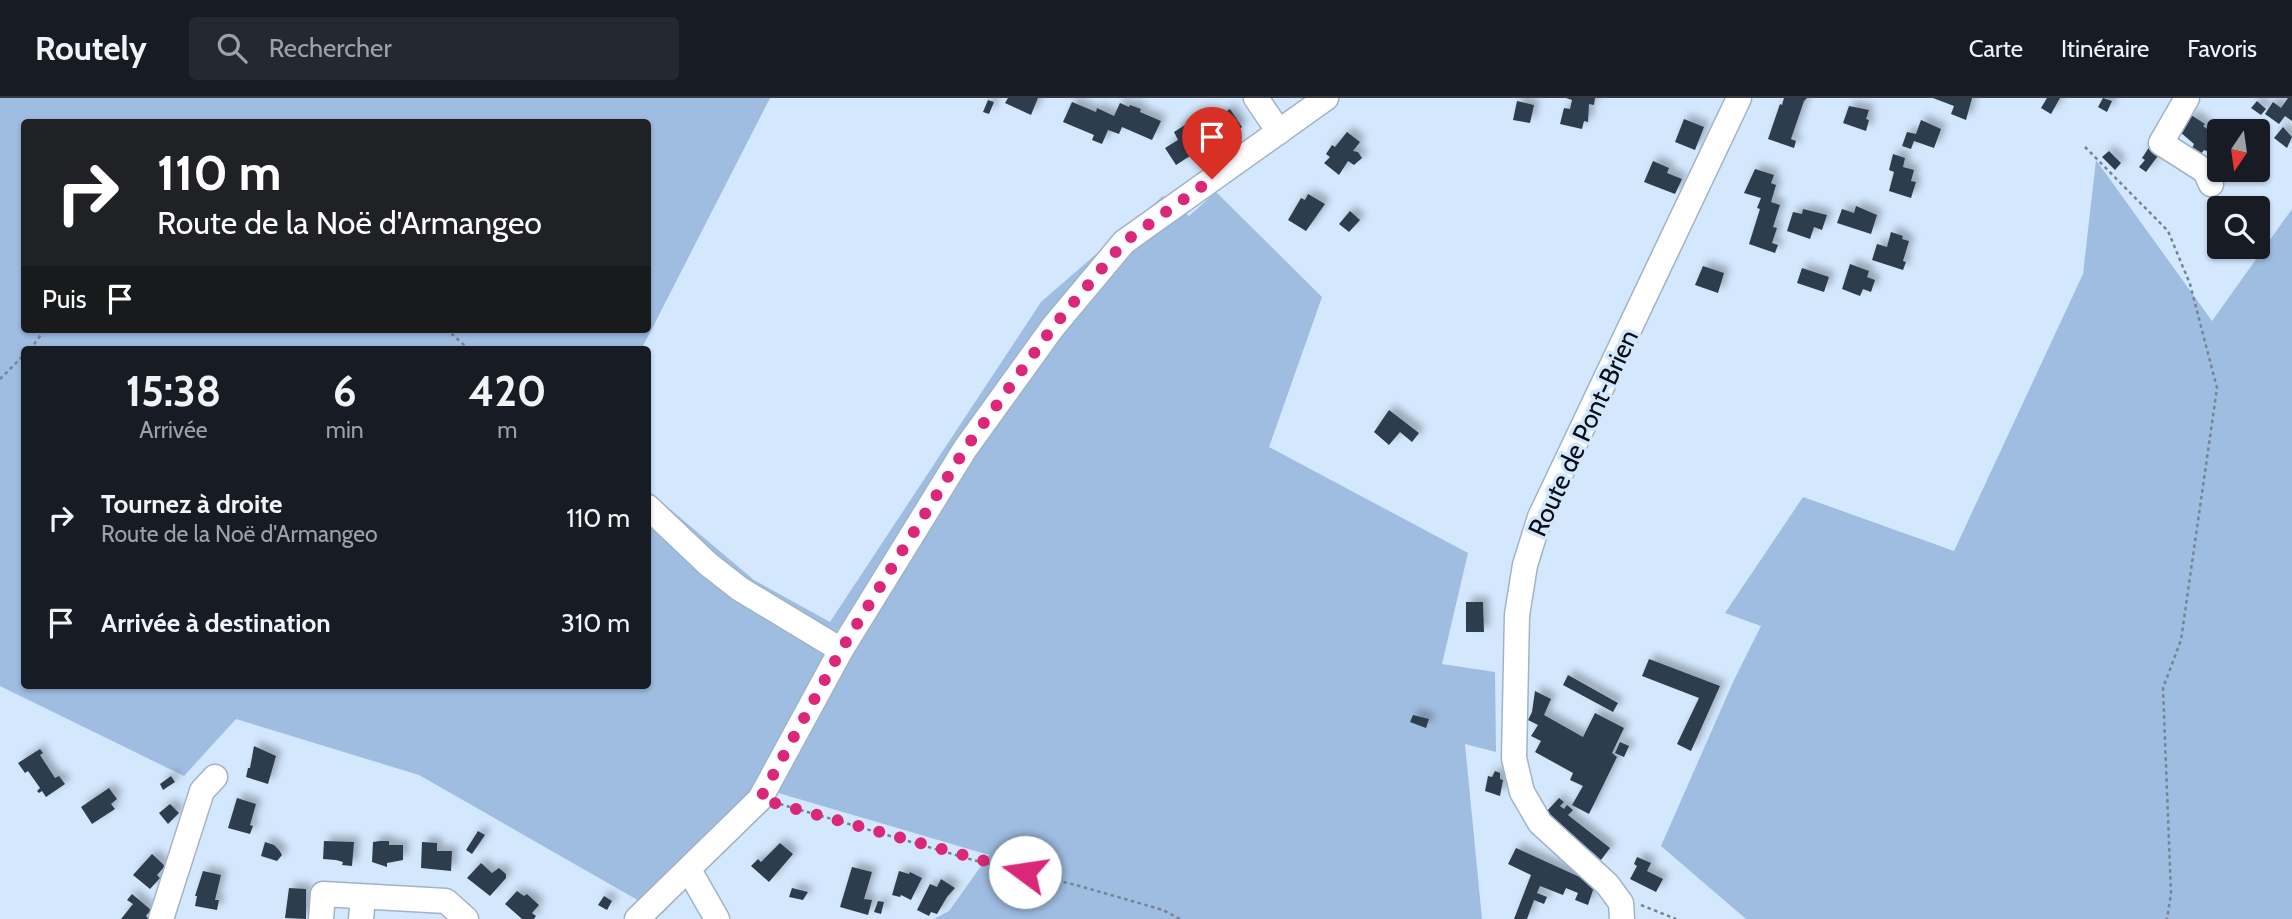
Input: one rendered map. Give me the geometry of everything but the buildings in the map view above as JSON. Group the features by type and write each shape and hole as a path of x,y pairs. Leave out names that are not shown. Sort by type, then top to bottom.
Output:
{"street":[{"path":"1256,98 1279,132"},
{"path":"637,919 760,799 841,650 965,449 1053,327 1124,242 1326,98"},
{"name":"Route de Pont-Brien","path":"1621,911 1607,884 1540,823 1522,792 1514,758 1517,615 1525,565 1540,517 1739,98"},
{"path":"2187,98 2161,143 2205,171 2211,184"},
{"path":"651,510 708,564 740,589 841,650"},
{"path":"161,919 202,791 215,777"},
{"path":"688,870 717,919"},
{"path":"321,919 323,894 362,908 446,901 466,919"}],"path":[{"path":"2085,147 2168,231 2190,284 2217,388 2181,640 2163,688 2171,894 2167,919"},
{"path":"451,333 465,346"},
{"path":"0,379 21,358"},
{"path":"760,799 973,860 1076,885 1180,919"},
{"path":"1621,911 1646,905 1676,919"}],"shaded area":[{"path":"0,98 770,98 651,330 651,119 21,119 21,333 650,333 643,346 21,346 21,689 651,689 651,493 754,580 830,622 1041,302 1163,196 1189,216 1216,192 1322,297 1269,447 1468,553 1442,664 1495,672 1496,752 1465,744 1482,919 934,919 949,911 989,855 775,792 662,914 419,775 236,719 184,776 0,686"},
{"path":"2096,160 2212,321 2256,259 2270,259 2270,240 2292,209 2292,919 1746,919 1661,846 1734,680 1761,626 1725,613 1803,497 1954,551 2083,274"}],"route":[{"path":"1025,872 973,860 760,799 841,650 965,449 1053,327 1124,242 1212,179"}]}
